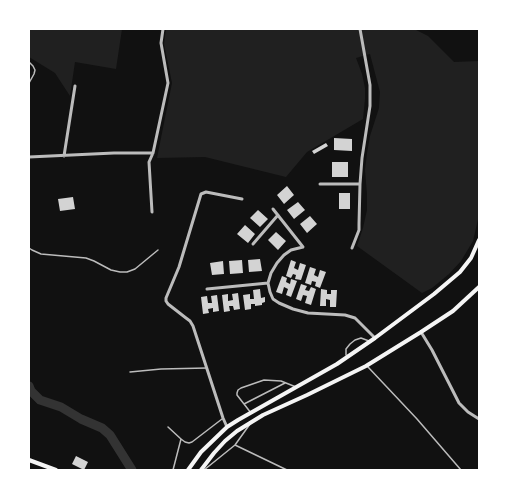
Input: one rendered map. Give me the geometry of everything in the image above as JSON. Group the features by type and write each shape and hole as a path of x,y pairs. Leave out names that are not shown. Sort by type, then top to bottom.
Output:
{"main road":[{"path":"187,470 201,452 227,427 347,357 434,294 460,272 471,258 479,240"},
{"path":"201,470 224,441 252,421 366,366 453,311 479,287"},
{"path":"29,460 56,470"}],"street":[{"path":"152,212 149,162 153,153 168,83 161,43 163,29"},
{"path":"352,248 359,224 362,158 370,106 370,85 360,29"},
{"path":"64,156 75,86"},
{"path":"29,157 114,153 153,153"},
{"path":"320,184 360,184"},
{"path":"227,427 193,326 190,321 166,302 166,298 179,267 202,194 206,192 242,199"},
{"path":"273,209 303,247 291,250 277,263 268,283 273,299 278,303 308,313 345,315 355,318 375,338"},
{"path":"253,244 278,215"},
{"path":"207,289 268,283"},
{"path":"421,332 432,350 459,403 468,412 479,419"}],"lane":[{"path":"29,62 35,70 29,83"},
{"path":"29,248 41,254 86,258 111,270 120,272 127,272 135,269 158,250"},
{"path":"347,357 346,349 355,340 361,338 370,341"},
{"path":"366,366 417,419 461,470"},
{"path":"130,372 161,369 207,368"},
{"path":"251,413 237,395 238,390 241,388 264,380 273,380 296,387"},
{"path":"244,404 286,383"},
{"path":"168,427 181,439 189,443 224,418"},
{"path":"204,470 235,445 252,421"},
{"path":"173,470 181,439"},
{"path":"235,445 286,470"}],"shaded area":[{"path":"29,29 122,29 116,69 75,62 70,96 55,73 29,57"},
{"path":"166,29 414,29 428,36 454,62 479,61 479,215 473,241 461,261 449,274 432,288 422,293 357,246 367,210 365,170 367,153 370,136 379,108 380,92 370,54 356,58 365,88 363,119 307,152 286,177 205,157 157,158 172,83 164,44"}],"building":[{"path":"334,138 352,139 352,151 334,150"},
{"path":"326,143 328,146 314,154 312,151"},
{"path":"332,162 348,162 348,177 332,177"},
{"path":"287,186 294,195 284,204 277,195"},
{"path":"339,193 350,193 350,209 339,209"},
{"path":"73,197 75,209 60,211 58,199"},
{"path":"298,202 305,210 294,219 287,210"},
{"path":"258,210 268,219 260,227 250,218"},
{"path":"310,216 317,224 307,233 300,224"},
{"path":"245,225 255,234 248,243 237,234"},
{"path":"276,232 286,241 278,250 268,240"},
{"path":"260,259 262,271 249,272 248,260"},
{"path":"242,260 243,273 230,274 229,261"},
{"path":"291,260 296,262 294,268 298,270 300,263 306,265 301,280 295,279 296,275 293,274 291,278 286,276"},
{"path":"223,261 224,274 212,275 210,263"},
{"path":"310,267 316,269 314,275 318,277 320,270 326,272 320,288 315,286 316,282 312,281 311,285 305,283"},
{"path":"282,276 287,278 286,282 290,284 291,279 297,281 291,297 286,295 288,289 284,287 282,294 276,292"},
{"path":"301,284 307,286 305,290 309,291 311,287 316,289 311,305 305,303 307,296 303,295 301,301 296,299"},
{"path":"260,289 261,298 265,297 265,302 262,303 262,305 255,306 255,304 251,304 251,309 245,310 243,295 250,294 250,299 254,299 253,290"},
{"path":"321,289 327,290 327,294 331,294 331,290 337,290 336,307 330,307 330,300 326,299 326,306 320,306"},
{"path":"238,293 240,309 234,310 233,306 229,306 230,311 224,312 222,295 228,294 228,301 233,300 232,294"},
{"path":"217,295 219,311 213,312 213,308 208,309 209,313 203,314 201,297 207,296 208,303 212,303 211,296"},
{"path":"76,456 88,462 84,470 72,464"}],"waterway":[{"path":"29,386 31,391 40,400 61,407 81,419 102,428 110,435 132,470"}]}
